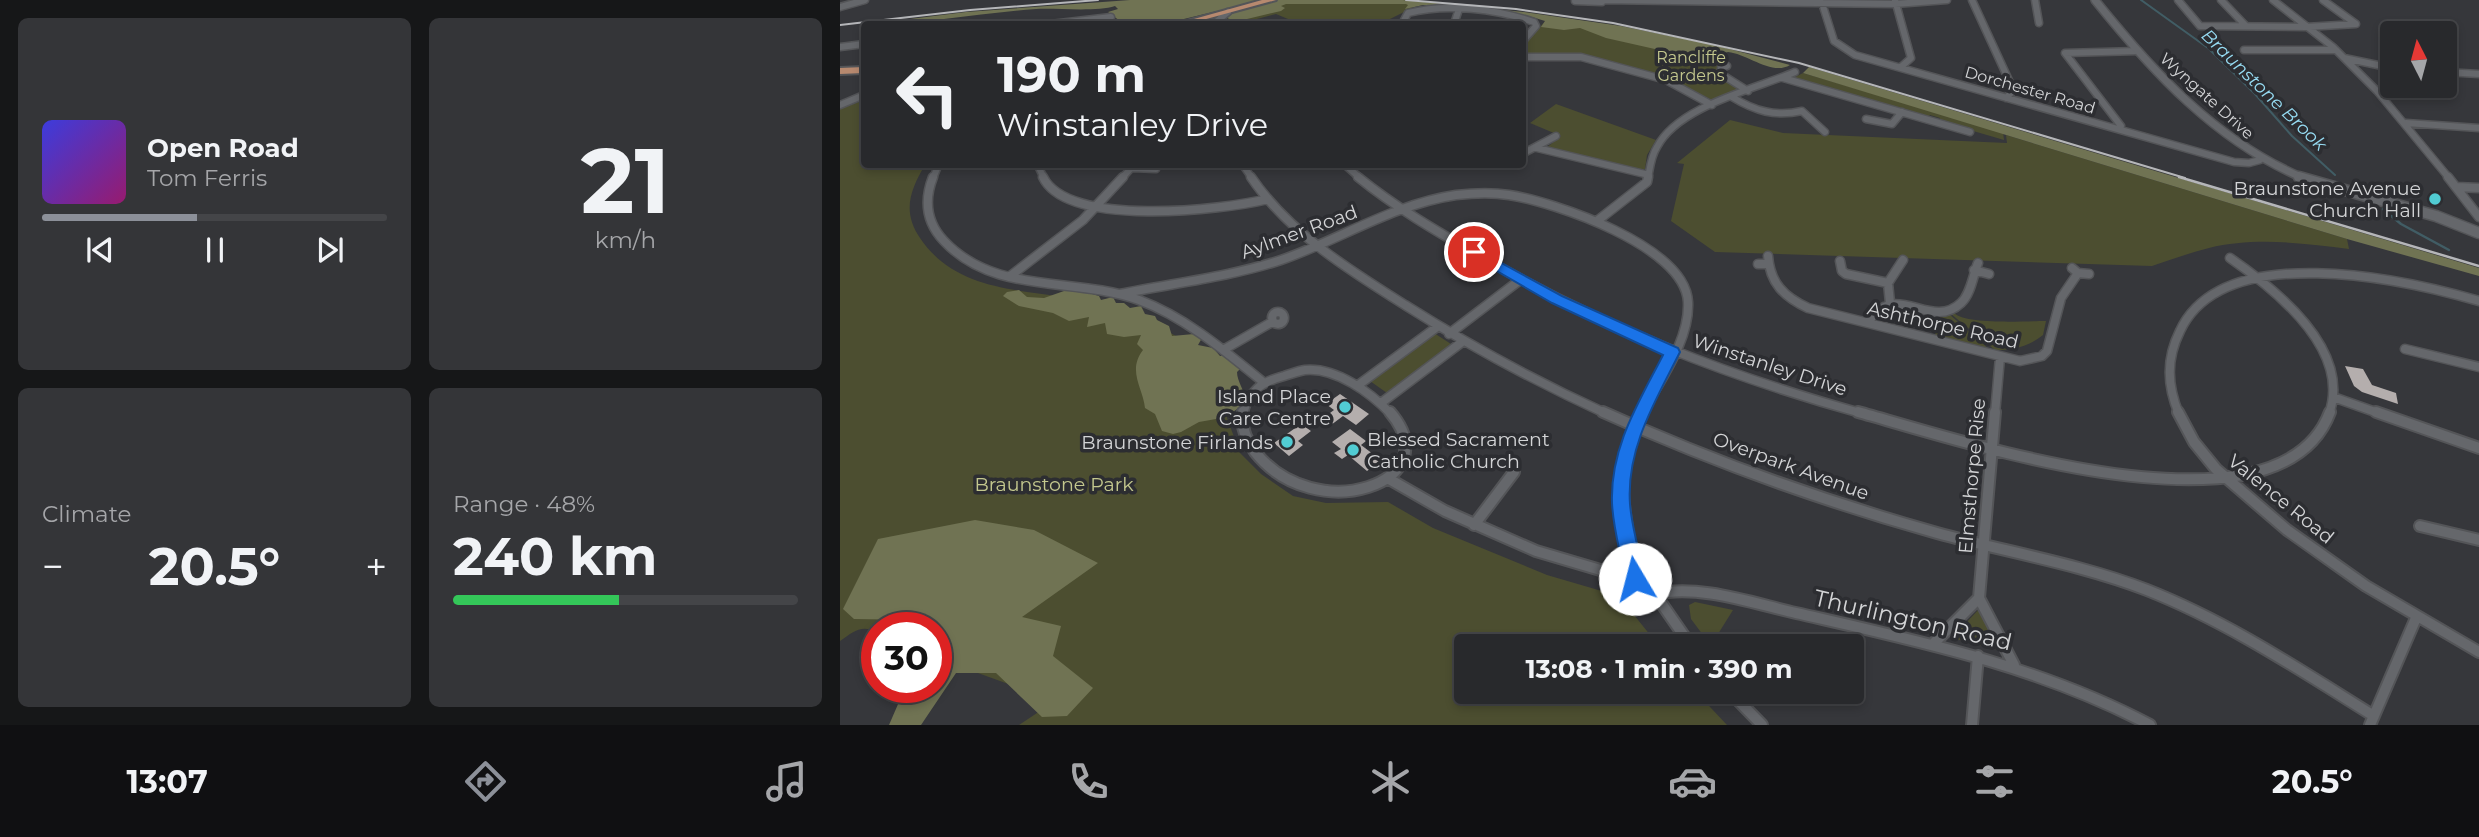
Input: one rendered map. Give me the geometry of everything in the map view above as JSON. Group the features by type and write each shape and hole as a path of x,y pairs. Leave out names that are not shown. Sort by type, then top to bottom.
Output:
{"main road":[{"path":"1213,21 1228,12 1272,0"},
{"path":"840,72 861,71"}],"street":[{"path":"840,7 865,0"},
{"path":"1575,1 1822,3 1947,0"},
{"path":"1972,0 2012,87 2006,98"},
{"path":"2035,0 2039,23"},
{"name":"Wyngate Drive","path":"2095,0 2138,51 2184,98 2236,144 2260,160 2302,178 2442,219 2471,230 2479,242"},
{"path":"2178,0 2200,26 2306,27 2356,24 2323,0"},
{"path":"2221,0 2246,26"},
{"path":"2273,0 2333,47 2406,123 2478,217 2471,230"},
{"path":"1895,2 1911,58 1901,68"},
{"name":"Dorchester Road","path":"1822,3 1832,36 1838,46 1855,55 2234,162 2249,163 2260,160"},
{"path":"1455,21 1459,9"},
{"path":"1404,21 1408,13 1415,10 1459,9 1531,20 1536,26 1526,37"},
{"path":"1095,21 1111,17"},
{"path":"840,47 861,44"},
{"path":"2244,50 2333,47 2362,61"},
{"path":"2119,129 2121,125 2065,55 2073,51 2138,51"},
{"path":"1526,57 1581,57 1666,80 1712,105"},
{"path":"2344,58 2380,65"},
{"path":"1723,65 1720,70 1725,78 1748,91"},
{"path":"1597,221 1647,182 1653,153 1661,139 1698,111 1795,72"},
{"path":"2457,73 2479,74"},
{"path":"1783,78 1964,133"},
{"path":"840,95 852,100"},
{"path":"840,105 861,96"},
{"path":"1732,97 1769,115 1788,115 1805,110 1825,129"},
{"path":"1866,119 1892,127 1902,112"},
{"path":"2406,123 2479,128"},
{"path":"1526,152 1556,136"},
{"path":"1537,148 1648,175"},
{"path":"938,168 925,202 931,224 947,246 968,262 1009,277 1052,286 1120,294 1177,316 1263,382"},
{"path":"1038,168 1044,183 1055,192 1077,202 1095,206 1150,212 1202,211 1254,204 1268,199"},
{"path":"1009,277 1061,238 1131,168"},
{"path":"1148,168 1156,169"},
{"name":"Overpark Avenue","path":"1245,168 1268,199 1317,245 1437,327 1634,427 1883,517 2125,582 2187,607 2260,645 2372,721"},
{"name":"Winstanley Drive","path":"1348,168 1370,188 1404,211 1520,280 1672,352 1814,400 1992,448 2146,478 2202,481 2228,478"},
{"path":"2457,187 2479,188"},
{"name":"Aylmer Road","path":"1120,294 1233,273 1451,196 1497,194 1552,205 1615,229 1654,255 1679,280 1688,304 1682,330 1634,427 1623,463 1621,489 1635,579"},
{"path":"2228,478 2267,468 2295,455 2325,429 2331,415 2333,397 2326,356 2314,334 2287,301 2230,258"},
{"name":"Ashthorpe Road","path":"1758,264 1768,260 1774,284 1793,301 1816,311 2000,357 2031,360 2047,351 2061,298 2075,270 2089,274"},
{"path":"1889,303 1888,283 1903,260"},
{"path":"1839,261 1846,274 1888,283"},
{"path":"1868,323 1876,308 1889,303 1930,311 1951,309 1963,300 1976,267 1989,274"},
{"name":"Valence Road","path":"2479,300 2414,283 2373,276 2329,273 2260,279 2223,288 2197,304 2181,328 2171,353 2170,386 2179,414 2215,470 2310,548 2416,618 2479,652"},
{"path":"1449,334 1520,280"},
{"path":"1223,350 1272,322"},
{"path":"1357,386 1437,327"},
{"path":"1381,403 1462,342"},
{"path":"2405,349 2479,367"},
{"name":"Elmsthorpe Rise","path":"1979,598 2000,357"},
{"path":"1307,370 1328,373 1357,386 1381,403 1402,433 1405,450 1403,463 1389,479 1370,489 1343,494 1308,491 1276,475 1254,453 1242,432 1241,413 1245,401 1263,382 1290,372 1307,370"},
{"path":"2333,397 2479,448"},
{"path":"1474,525 1514,472"},
{"path":"1389,479 1474,525 1536,551 1635,579 1655,594 1683,634"},
{"path":"2420,526 2479,540"},
{"name":"Thurlington Road","path":"1655,594 1673,590 1705,594 1933,644 2014,665 2098,698 2150,725"},
{"path":"1933,644 1979,598 2014,665"},
{"path":"2372,721 2416,618"},
{"path":"1972,725 1978,656"},
{"path":"1742,704 1762,725"}],"green space":[{"path":"1130,0 1263,0 1176,21 1120,21 1108,12 1118,9 1115,6 1036,9 921,21 894,21 966,12"},
{"path":"1276,0 1403,0 1524,12 1621,26 1714,45 1790,65 1776,68 1728,52 1724,53 1725,57 1708,61 1606,38 1580,28 1564,30 1541,27 1545,21 1532,17 1423,5 1405,9 1408,5 1406,4 1286,4 1281,6 1285,8 1281,11 1244,21 1231,21 1225,17 1247,7"},
{"path":"1279,0 1422,3 1386,21 1293,21 1276,14 1249,21 1226,21 1229,16"},
{"name":"Rancliffe Gardens","path":"1547,19 1625,30 1726,53 1718,60 1717,70 1739,90 1712,100 1667,78 1584,55 1526,55 1526,43"},
{"path":"1809,67 2479,268 2479,276 2347,239 1803,73"},
{"path":"1803,73 2003,132 2004,140 1939,121 1940,118 1930,115 1928,117 1819,85 1798,82 1793,78"},
{"name":"Braunstone Park","path":"861,101 861,168 923,168 912,192 911,219 920,238 937,258 980,282 1080,299 1122,310 1170,333 1231,370 1235,384 1227,418 1240,453 1261,474 1293,496 1326,503 1388,502 1433,528 1547,575 1612,594 1626,605 1649,634 1454,634 1454,704 1707,704 1727,725 1019,725 1055,701 953,664 952,612 861,612 861,629 840,641 840,109"},
{"path":"1556,104 1656,140 1647,155 1645,169 1546,148 1561,136 1530,123"},
{"path":"1730,120 1783,133 2007,143 2006,135 2347,239 2349,249 2296,243 2243,243 2209,248 2152,266 1715,252 1671,221 1684,164 1677,163"},
{"path":"1019,290 1027,297 1044,298 1064,291 1078,290 1099,296 1101,300 1113,297 1116,303 1124,303 1130,308 1141,306 1145,314 1155,316 1169,326 1172,336 1194,334 1202,338 1198,345 1213,348 1220,356 1232,353 1236,355 1242,367 1237,372 1245,396 1244,404 1233,412 1224,412 1216,419 1199,422 1181,432 1173,434 1162,431 1155,414 1145,408 1137,379 1136,365 1143,350 1137,344 1141,335 1124,337 1107,334 1105,323 1087,327 1089,317 1069,321 1053,313 1019,306 1003,296 1007,292"},
{"path":"1949,314 1989,349 1935,336 1935,329 1940,327 1935,323 1934,316"},
{"path":"1951,314 1983,321 2046,321 2043,335 2032,342 1995,350"},
{"path":"1434,333 1451,344 1387,393 1370,381"},
{"path":"975,520 1034,530 1098,563 1022,617 1061,626 1053,656 1093,688 1067,716 1042,717 996,673 956,673 952,679 952,612 861,612 861,619 854,619 843,609 878,539"},
{"path":"1695,602 1733,610 1718,634 1702,634 1691,619 1689,605"},
{"path":"1979,609 2003,651 1952,638"},
{"path":"899,703 936,703 921,725 889,725"}],"building":[{"path":"2345,366 2363,369 2372,385 2396,393 2398,404 2362,392 2354,386"},
{"name":"Island Place Care Centre","path":"1340,394 1369,414 1356,425 1343,416 1331,425 1322,419 1334,410 1326,404"},
{"name":"Braunstone Firlands","path":"1301,424 1311,431 1298,441 1303,445 1289,456 1274,443"},
{"name":"Blessed Sacrament Catholic Church","path":"1350,429 1366,441 1361,445 1381,460 1367,471 1348,455 1342,459 1334,453 1341,449 1332,442"}],"waterway":[{"name":"Braunstone Brook","path":"2141,0 2208,48 2255,94 2292,136 2335,175"},
{"name":"Braunstone Brook","path":"2383,209 2401,224 2449,250"}],"railway":[{"path":"875,21 1098,0"},
{"path":"1406,0 1516,9 1613,23 1799,63 2185,178"},
{"path":"840,25 861,23"},
{"path":"2179,177 2479,266"}],"place":[{"name":"Braunstone Avenue Church Hall","path":"2435,199"},
{"name":"Island Place Care Centre","path":"1345,407"},
{"name":"Braunstone Firlands","path":"1287,442"},
{"name":"Blessed Sacrament Catholic Church","path":"1353,450"}],"route":[{"path":"1474,252 1557,299 1672,352 1634,427 1623,463 1621,504 1635,579"}]}
